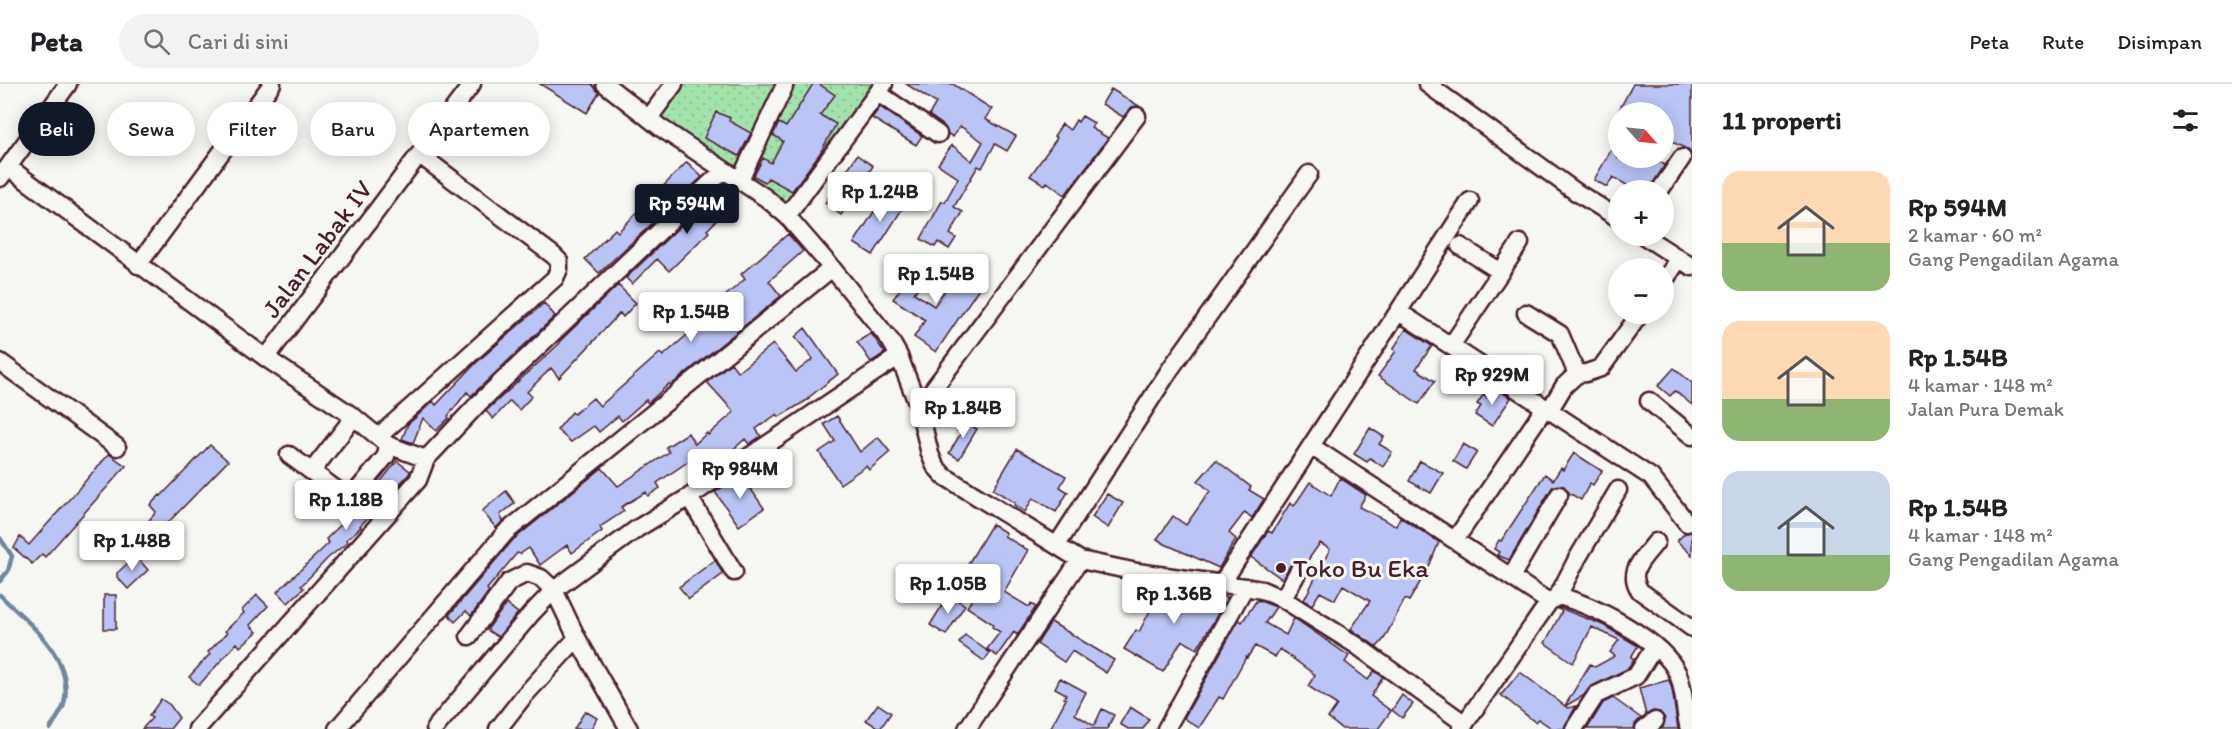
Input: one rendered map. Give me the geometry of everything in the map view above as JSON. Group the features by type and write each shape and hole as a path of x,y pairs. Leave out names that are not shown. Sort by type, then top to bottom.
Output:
{"street":[{"path":"68,84 4,172 354,417 384,441 426,459"},
{"path":"138,265 272,84"},
{"name":"Jalan Labak IV","path":"459,102 472,84"},
{"path":"605,84 649,118 766,198 787,216 832,268 890,340 899,356 919,408 934,466 944,476 1080,560 1137,572 1263,590 1283,599 1356,645 1463,726 1554,599 1618,490"},
{"path":"649,118 674,84"},
{"path":"1426,84 1575,192 1608,212"},
{"path":"740,180 784,87"},
{"path":"787,216 881,88 938,134"},
{"path":"919,408 1137,116"},
{"name":"Jalan Labak IV","path":"267,358 419,156"},
{"path":"384,441 555,278 559,269 559,261 553,255 421,156"},
{"path":"1667,180 1682,158"},
{"path":"197,729 418,480 426,459 493,389 724,171"},
{"path":"1057,545 1171,368 1309,174"},
{"path":"1222,583 1470,201"},
{"path":"1451,346 1520,243"},
{"path":"1460,246 1501,272"},
{"path":"1660,246 1686,263 1674,273"},
{"path":"337,729 506,532 832,268"},
{"path":"1399,312 1651,477 1687,523"},
{"path":"1526,313 1560,334 1577,374"},
{"path":"1455,540 1564,386 1577,374 1601,368 1633,324"},
{"path":"435,728 554,590 638,528 689,497 899,356"},
{"path":"0,362 117,447"},
{"path":"1649,401 1692,436"},
{"path":"312,471 354,417"},
{"path":"289,455 351,498 386,456 384,441"},
{"path":"1311,446 1511,577 1554,599 1594,610 1655,646 1677,671 1690,727"},
{"path":"1511,577 1559,495"},
{"path":"689,497 734,572"},
{"path":"1656,542 1636,567 1633,574 1634,584 1640,591 1692,628"},
{"path":"967,729 1080,560"},
{"path":"1283,599 1299,570"},
{"path":"469,636 509,582 528,573 541,578 554,590 622,726"},
{"path":"1172,727 1245,587"},
{"path":"498,729 523,697 577,638"},
{"path":"1574,729 1596,695 1636,676 1655,646"}],"green space":[{"path":"681,84 873,84 790,208 654,120"}],"building":[{"path":"540,84 592,84 599,93 587,113"},
{"path":"813,84 819,84 835,95 820,115 836,124 820,153 792,191 768,178 765,182 754,176 763,158 771,163 783,141 773,135 779,123 786,127"},
{"path":"906,84 953,84 992,109 985,119 1016,136 1007,151 995,144 982,168 978,166 954,207 963,212 950,234 956,238 949,249 938,242 935,247 921,239 958,178 938,164 952,145 972,161 983,142 960,126 953,137 948,134 944,126 929,115 936,103"},
{"path":"1633,84 1692,84 1692,154 1674,143 1674,102 1623,102"},
{"path":"1111,89 1139,106 1132,107 1123,117 1102,104"},
{"path":"880,107 922,136 916,145 872,118"},
{"path":"716,112 730,118 729,121 751,133 739,156 704,138"},
{"path":"1082,116 1094,123 1091,128 1108,138 1065,195 1047,182 1045,185 1030,176 1057,138 1054,136 1062,124 1070,130 1076,120 1078,122"},
{"path":"857,155 873,166 841,215 825,203"},
{"path":"1608,156 1608,168 1663,168 1655,180 1618,180 1613,177 1608,180 1607,187 1594,180"},
{"path":"687,162 702,177 599,273 585,259 615,229 618,232"},
{"path":"722,186 737,200 707,230 709,232 669,271 657,259 632,284 626,278 693,214 696,218 715,200 711,196"},
{"path":"887,191 906,203 873,255 854,243"},
{"path":"788,234 803,251 769,281 781,296 671,385 669,384 648,403 646,400 622,421 618,416 599,432 594,426 571,442 557,430 572,412 574,414 593,398 600,406 660,353 663,356 704,320 699,313 715,298 718,302 745,279 741,274"},
{"path":"922,259 933,268 914,293 934,306 957,273 979,288 936,352 914,337 925,320 893,299"},
{"path":"618,285 636,303 623,317 620,313 559,378 551,368 527,392 532,396 519,410 510,401 493,419 486,411 560,343"},
{"path":"544,303 555,316 471,396 467,392 448,416 449,418 436,431 423,418 413,443 402,439 408,424 433,401 436,405 477,362"},
{"path":"805,328 838,374 809,399 779,417 777,414 756,429 761,436 749,444 745,439 729,453 727,450 714,460 705,450 657,483 660,488 648,496 646,492 621,507 624,511 600,527 602,531 572,553 567,545 540,565 529,548 520,554 517,553 487,589 489,591 471,616 466,611 455,622 449,615 513,540 602,468 618,486 669,452 666,447 688,433 695,444 734,412 707,382 731,363 738,372 773,344 796,372 813,359 795,337"},
{"path":"1406,329 1432,346 1416,369 1435,381 1419,404 1378,376 1396,351 1393,349"},
{"path":"871,333 885,353 871,362 857,342"},
{"path":"1674,368 1692,383 1692,405 1675,391 1670,396 1658,386"},
{"path":"1494,387 1511,398 1492,426 1475,415 1481,406 1477,404 1484,394 1487,397"},
{"path":"837,416 860,452 878,437 890,452 869,470 866,466 840,484 819,452 835,441 824,424"},
{"path":"963,421 977,429 959,459 949,453 961,433 957,431"},
{"path":"1370,428 1384,437 1379,444 1392,452 1383,467 1370,458 1367,462 1354,454"},
{"path":"1463,444 1477,452 1466,469 1453,461"},
{"path":"210,445 228,461 157,534 146,524 156,512 150,505"},
{"path":"1017,449 1066,476 1060,487 1068,492 1056,512 1033,498 1025,512 993,489"},
{"path":"1574,453 1602,471 1593,485 1590,483 1581,500 1569,493 1564,486 1553,486 1509,560 1497,555 1499,552 1494,549 1499,540 1501,541 1545,474 1553,480"},
{"path":"109,454 126,466 45,557 42,554 32,564 14,548 20,537 29,545"},
{"path":"1216,460 1251,487 1249,490 1264,499 1252,518 1245,512 1229,533 1236,539 1219,568 1157,539 1173,516 1186,525 1210,491 1198,481"},
{"path":"397,461 410,471 409,474 361,527 346,540 348,542 328,558 301,586 304,588 288,603 277,592 329,543 326,539 351,515 353,517 376,493 373,491"},
{"path":"1420,461 1443,473 1431,493 1409,481"},
{"path":"741,475 764,508 739,526 715,492"},
{"path":"1340,478 1366,495 1359,507 1396,526 1400,517 1439,542 1428,569 1409,601 1405,599 1384,639 1377,647 1351,629 1370,601 1343,585 1335,600 1320,592 1312,605 1304,600 1330,549 1320,543 1306,563 1299,560 1293,561 1282,579 1251,557 1268,531 1272,533 1290,503 1294,506 1310,482 1331,496"},
{"path":"506,491 515,503 500,515 503,521 496,528 482,511"},
{"path":"1107,494 1123,503 1108,528 1092,517"},
{"path":"992,524 1006,533 1004,536 1028,550 1004,592 1029,607 1031,604 1036,607 1017,635 1014,632 997,656 987,649 1000,632 992,627 993,624 967,607 984,581 965,569"},
{"path":"1692,532 1692,555 1677,541 1685,533"},
{"path":"136,556 148,570 128,589 117,577 117,573"},
{"path":"715,560 723,574 689,599 679,587"},
{"path":"1163,586 1228,597 1197,649 1182,640 1163,672 1124,649 1136,630 1139,632"},
{"path":"949,594 965,605 946,635 930,625"},
{"path":"104,595 116,595 116,629 104,629"},
{"path":"257,595 268,606 250,625 257,632 240,647 237,643 199,685 189,677 210,654 208,652 227,633 225,631 244,613 242,610"},
{"path":"1257,600 1276,607 1265,623 1286,635 1294,618 1349,656 1345,662 1368,680 1374,671 1383,677 1371,696 1391,711 1378,729 1342,729 1328,718 1337,705 1308,686 1315,675 1280,649 1275,657 1255,646 1246,657 1223,699 1219,697 1199,728 1184,718 1239,620 1242,622"},
{"path":"506,604 518,613 498,637 487,630"},
{"path":"1558,609 1603,625 1638,646 1631,657 1634,659 1627,669 1592,686 1583,696 1565,706 1590,664 1595,667 1615,656 1610,652 1619,640 1592,627 1573,663 1545,643 1562,611"},
{"path":"1051,622 1114,660 1106,673 1072,651 1064,662 1037,644"},
{"path":"965,635 990,653 984,661 959,643"},
{"path":"1520,672 1568,708 1576,706 1564,729 1553,729 1538,719 1535,722 1501,695"},
{"path":"1060,678 1086,692 1075,714 1094,726 1102,709 1114,715 1107,729 1050,729 1066,699 1064,698 1066,694 1055,688"},
{"path":"1669,680 1678,729 1662,729 1665,719 1660,712 1653,711 1646,715 1639,688"},
{"path":"1402,695 1413,704 1402,718 1392,710"},
{"path":"1613,698 1641,718 1635,724 1634,729 1587,729 1603,703"},
{"path":"161,699 170,705 179,718 170,729 142,729 152,718 149,716"},
{"path":"878,704 891,713 880,729 866,720"},
{"path":"1130,707 1149,719 1143,729 1128,729 1120,724"},
{"path":"585,711 597,718 591,729 574,729"}],"waterway":[{"path":"0,538 12,556 8,571 0,581"},
{"path":"0,595 47,643 63,671 66,687 64,704 50,729"}],"place":[{"name":"Toko Bu Eka","path":"1281,568"}]}
